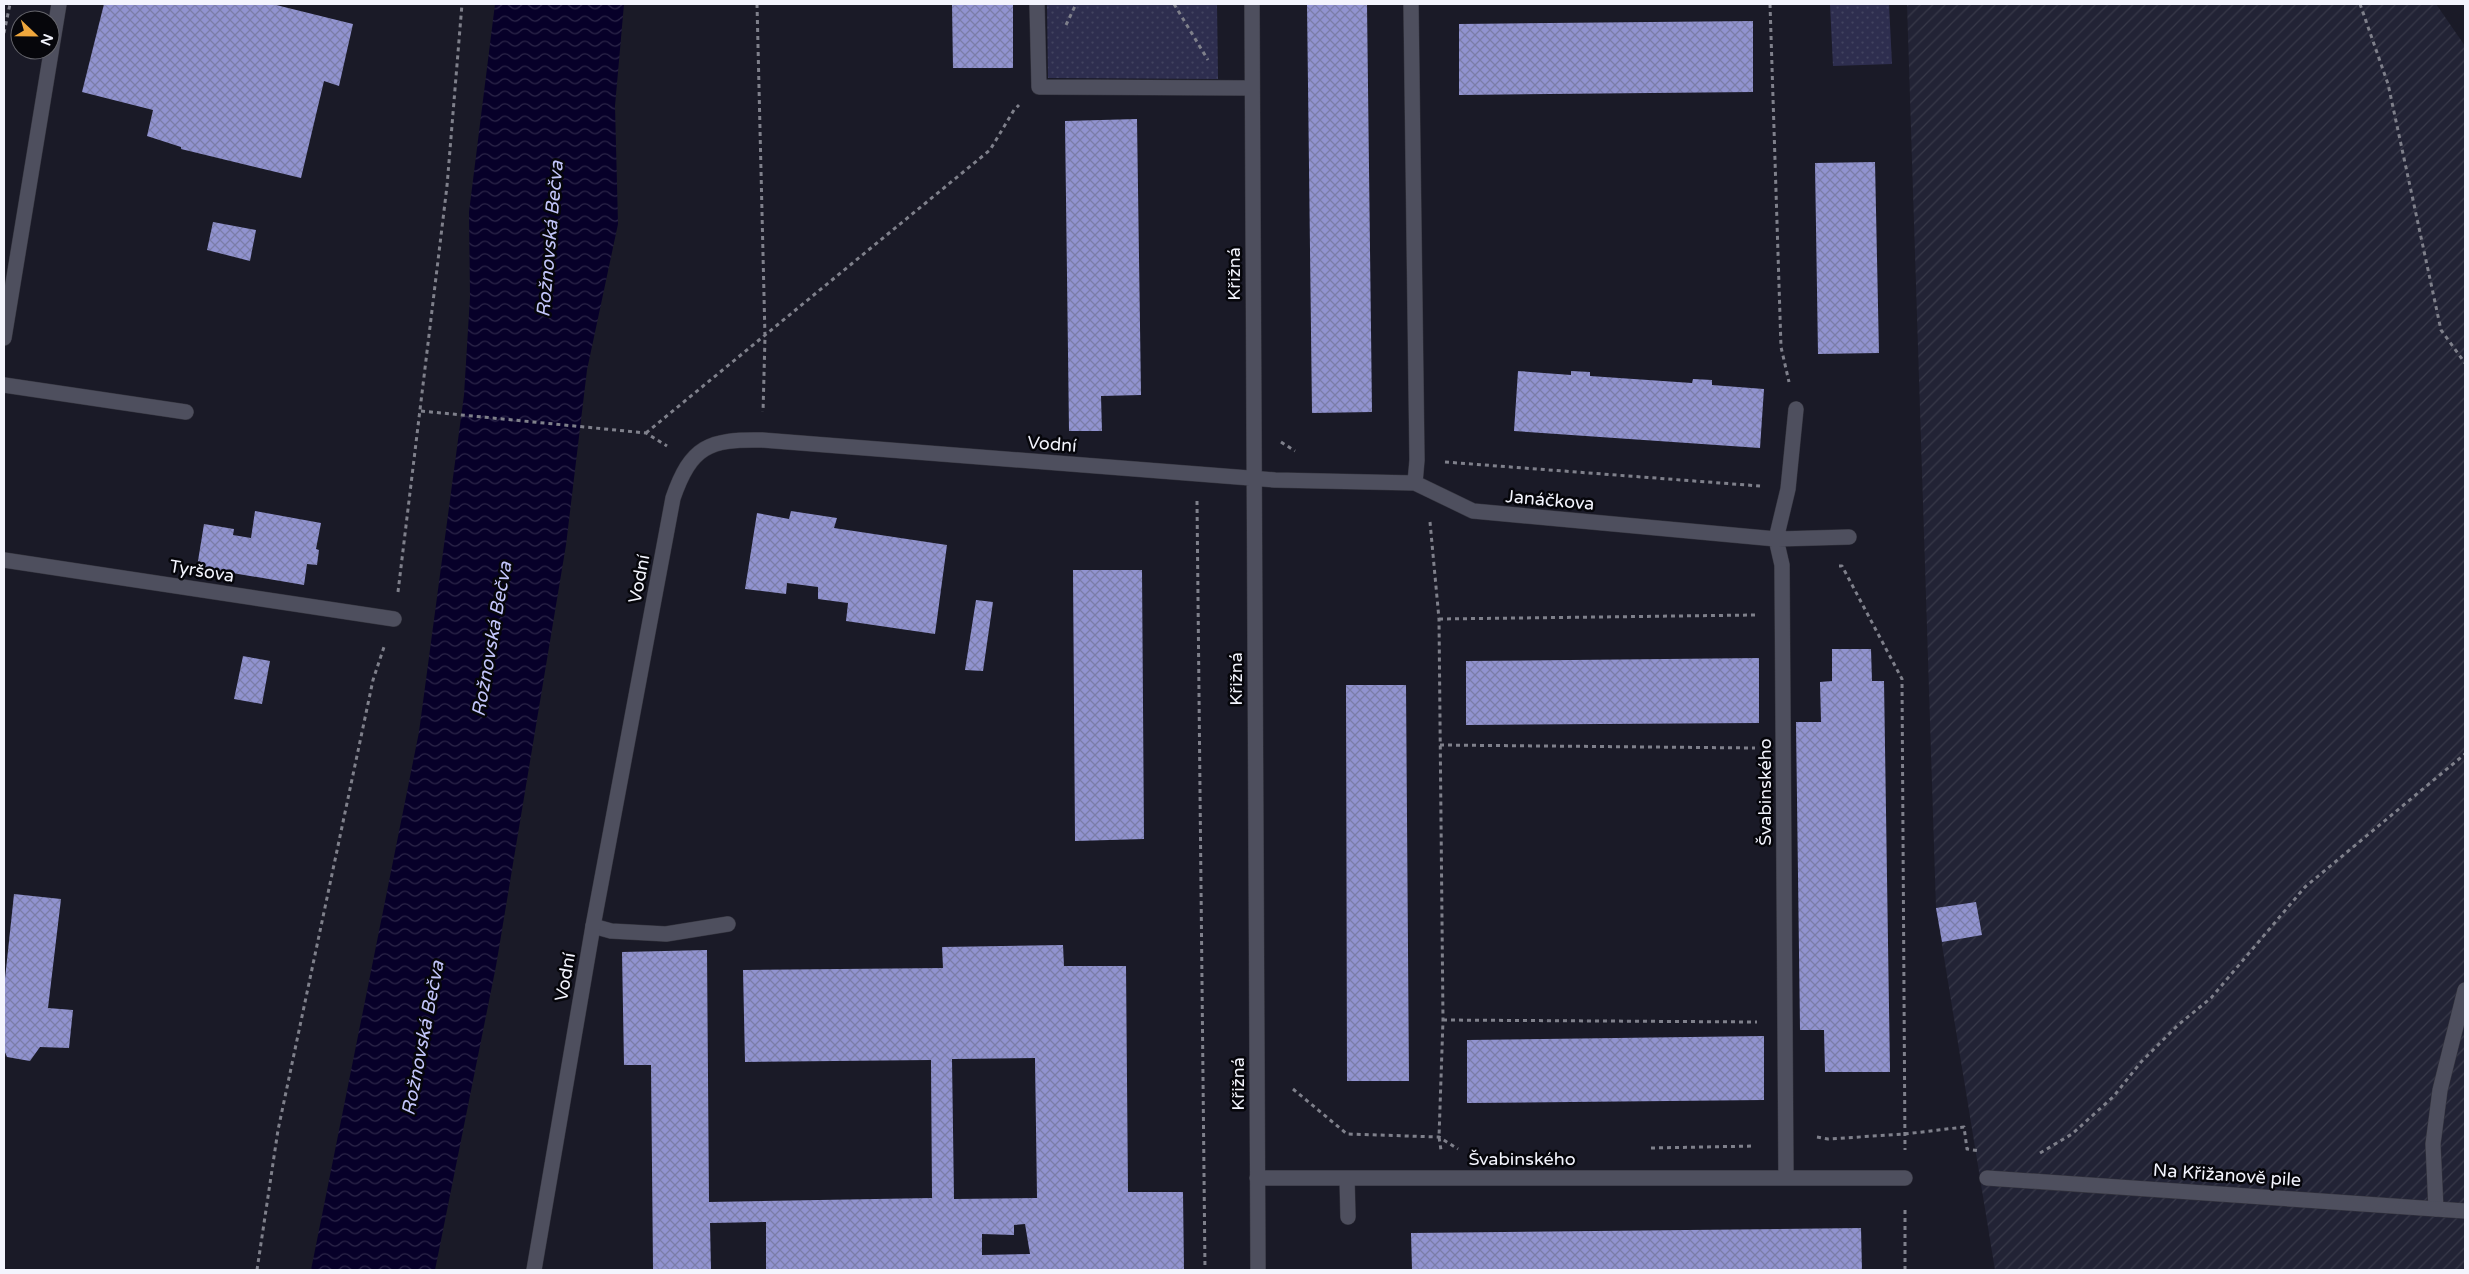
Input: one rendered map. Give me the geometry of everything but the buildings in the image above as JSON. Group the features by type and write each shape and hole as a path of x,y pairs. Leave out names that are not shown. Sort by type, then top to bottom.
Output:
{"street":[{"path":"4,338 59,4"},
{"path":"1037,4 1039,87 1252,88"},
{"name":"Křižná","path":"1252,4 1258,1270"},
{"path":"1411,4 1417,460 1421,486"},
{"path":"4,384 186,412"},
{"name":"Švabinského","path":"1786,1178 1782,565 1776,539 1788,489 1796,409"},
{"name":"Vodní","path":"534,1270 593,926 673,498 680,477 690,461 704,449 721,441 762,440 1254,478"},
{"name":"Janáčkova","path":"1254,478 1421,486 1472,512 1776,539 1849,537"},
{"name":"Tyršova","path":"4,560 394,619"},
{"path":"593,926 611,931 666,934 728,924"},
{"path":"2436,1209 2433,1144 2440,1090 2465,990"},
{"name":"Švabinského","path":"1257,1178 1904,1178"},
{"path":"1347,1178 1348,1217"},
{"name":"Na Křižanově pile","path":"1994,1178 2465,1211"}],"path":[{"path":"4,33 10,4"},
{"path":"258,1270 280,1120 373,680 394,619 447,186 462,4"},
{"path":"757,4 765,337 762,440"},
{"path":"1174,4 1226,88"},
{"path":"1770,4 1781,347 1796,409"},
{"path":"2360,4 2388,84 2440,330 2465,363"},
{"path":"420,412 646,433 990,150 1014,110 1039,87"},
{"path":"1276,438 1297,452"},
{"path":"1417,460 1766,486"},
{"path":"1205,1270 1197,490 1209,475"},
{"path":"1421,486 1438,619 1443,1020 1439,1137 1445,1178"},
{"path":"1833,565 1842,566 1902,679 1904,1270"},
{"path":"1438,619 1781,615"},
{"path":"1440,746 1783,748"},
{"path":"2037,1155 2072,1134 2113,1097 2141,1062 2178,1025 2211,998 2305,887 2465,754"},
{"path":"1443,1020 1785,1022"},
{"path":"1293,1089 1347,1134 1439,1137 1460,1150"},
{"path":"1817,1137 1828,1139 1905,1134 1964,1127 1967,1149 2005,1154 1994,1178"},
{"path":"1647,1148 1755,1146"}],"shaded area":[{"path":"1047,4 1217,4 1218,79 1048,78"},
{"path":"1830,4 1889,4 1892,64 1833,66"},
{"path":"1907,4 2436,4 2465,46 2465,1270 1995,1270 1936,908"}],"water":[{"name":"Rožnovská Bečva","path":"495,4 624,4 615,106 618,224 587,370 566,545 496,966 435,1270 311,1270 419,732 464,395 470,297 469,212"}]}
